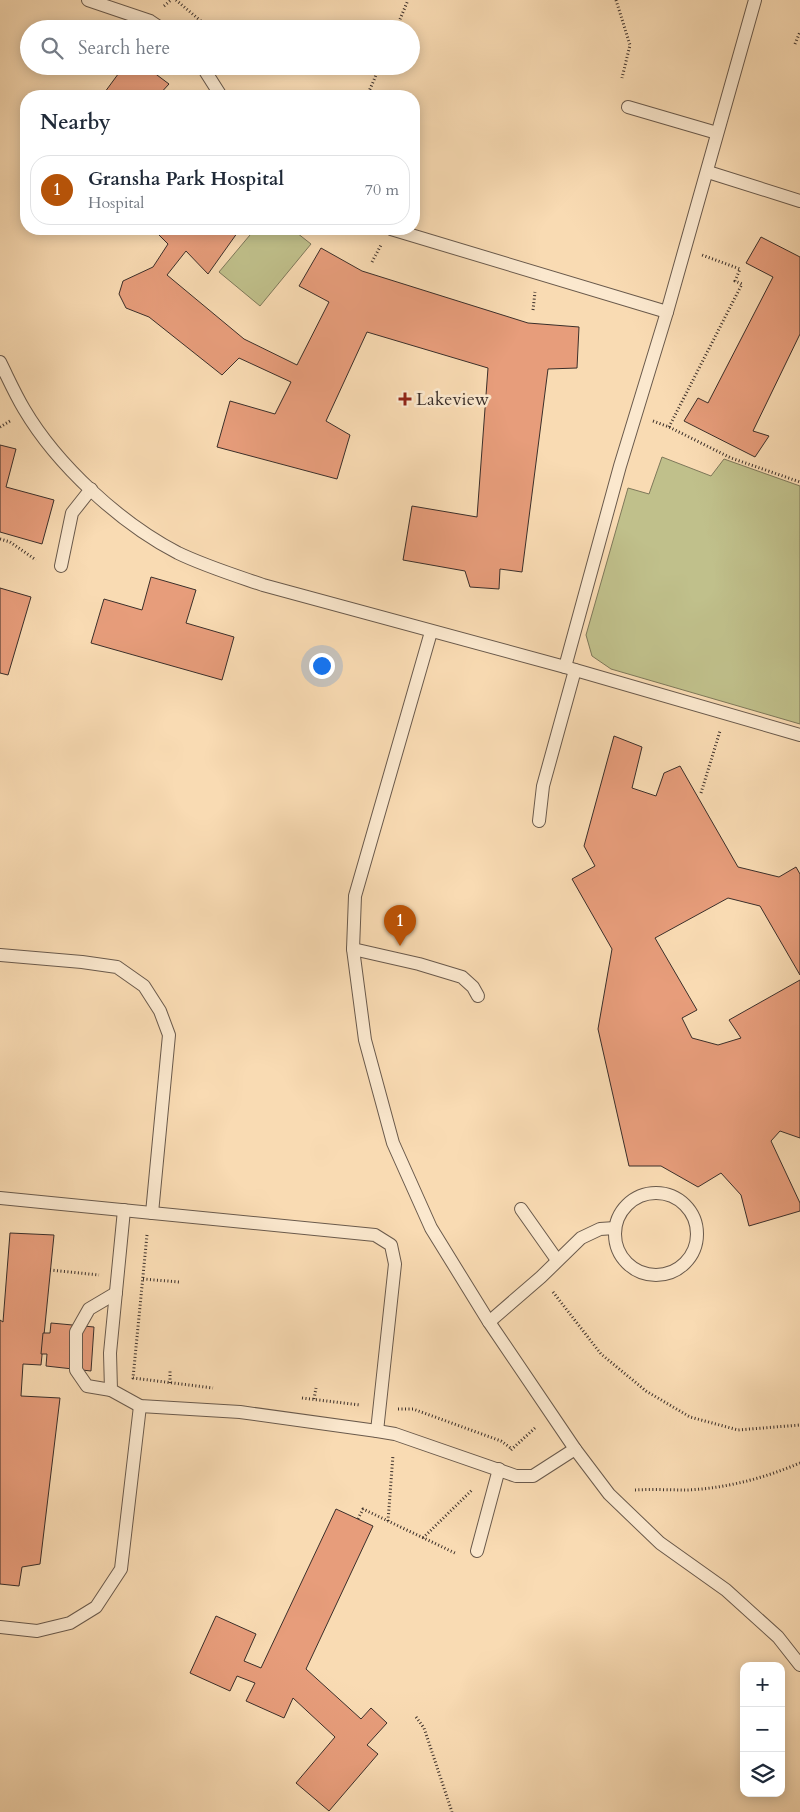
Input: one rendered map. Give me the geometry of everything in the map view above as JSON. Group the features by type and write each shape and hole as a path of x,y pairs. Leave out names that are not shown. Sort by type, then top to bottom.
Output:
{"lane":[{"path":"88,0 147,20"},
{"path":"539,821 543,786 570,668 636,416 668,312 755,0"},
{"path":"208,75 217,90"},
{"path":"628,107 717,133"},
{"path":"708,172 800,201"},
{"path":"411,235 668,312"},
{"path":"0,362 24,410 58,456 91,489 148,535 178,553 215,569 263,585 431,632 570,668 800,735"},
{"path":"60,566 72,513 91,489"},
{"path":"431,632 355,896 354,948 365,1040 393,1142 431,1228 488,1322 574,1449 609,1494 660,1543 734,1597 778,1637 800,1665"},
{"path":"354,948 462,977 473,987 478,996"},
{"path":"0,955 117,967 144,986 160,1011 169,1035 152,1213"},
{"path":"653,1193 667,1194 680,1200 689,1210 696,1222 698,1236 692,1255 678,1270 666,1275 652,1276 639,1273 628,1265 619,1254 615,1242 615,1228 623,1209 639,1196 653,1193"},
{"path":"0,1198 375,1236 391,1245 395,1264 376,1431"},
{"path":"521,1209 557,1260"},
{"path":"111,1390 110,1353 124,1210"},
{"path":"488,1322 541,1277 581,1238 600,1229 615,1228"},
{"path":"116,1293 89,1309 76,1332 76,1370 87,1386 111,1390 140,1406 240,1412 395,1434 516,1476 533,1476 574,1449"},
{"path":"0,1627 37,1631 70,1623 96,1607 101,1600 121,1568 140,1406"},
{"path":"477,1551 499,1469"}],"path":[{"path":"176,0 200,20"},
{"path":"400,0 408,1 400,20"},
{"path":"616,0 630,45 622,78"},
{"path":"794,44 800,32"},
{"path":"370,90 376,75"},
{"path":"670,427 742,284 735,281 740,269 716,259 685,251"},
{"path":"636,416 670,427 731,458 800,482"},
{"path":"0,539 10,542 36,560"},
{"path":"701,793 725,713"},
{"path":"147,1235 133,1378 215,1388"},
{"path":"541,1277 601,1354 646,1391 690,1417 738,1430 800,1425"},
{"path":"143,1279 179,1282"},
{"path":"170,1369 170,1383"},
{"path":"314,1399 316,1388"},
{"path":"296,1397 380,1408 412,1409 501,1440 512,1449"},
{"path":"388,1521 395,1434"},
{"path":"609,1494 636,1490 689,1490 732,1485 772,1474 800,1463"},
{"path":"358,1519 363,1509 461,1557"},
{"path":"416,1717 424,1728 452,1812"}],"green space":[{"path":"250,235 300,235 311,244 260,306 219,272"},
{"path":"662,457 711,476 724,459 800,486 800,724 611,669 592,656 586,635 628,488 649,494"}],"building":[{"path":"117,75 157,75 169,84 164,90 106,90"},
{"path":"159,235 236,235 208,274 186,251 167,275 244,339 297,365 329,302 299,286 321,248 362,271 528,323 579,327 577,368 548,369 522,572 500,569 499,589 470,587 465,571 403,560 412,506 477,517 488,368 367,332 326,421 350,435 337,479 217,447 230,401 275,414 291,382 239,358 222,375 149,317 126,308 119,294 123,281 153,267 168,244"},
{"path":"761,237 800,257 800,334 753,431 769,436 755,457 684,421 698,398 708,403 773,277 746,263"},
{"path":"0,445 16,449 6,487 54,500 42,544 0,532"},
{"path":"151,577 196,590 186,623 234,637 222,680 91,643 104,599 142,610"},
{"path":"0,588 31,597 8,675 0,673"},
{"path":"614,736 642,747 632,788 656,796 664,773 680,766 738,867 779,877 796,867 800,874 800,975 760,906 728,898 655,938 697,1010 682,1018 692,1038 718,1045 741,1038 729,1020 800,980 800,1138 780,1131 771,1141 800,1203 800,1211 749,1226 741,1195 721,1173 698,1187 661,1166 629,1166 598,1029 612,949 572,879 595,866 584,846"},
{"path":"10,1233 54,1235 41,1365 23,1364 21,1396 60,1398 40,1564 22,1567 19,1586 0,1584 0,1320 3,1322"},
{"path":"51,1323 94,1327 91,1371 46,1366 47,1354 41,1354 43,1333 50,1333"},
{"path":"336,1509 373,1526 306,1669 361,1719 371,1708 387,1723 367,1745 378,1754 329,1811 296,1783 335,1737 293,1698 284,1718 246,1701 255,1683 237,1676 230,1691 190,1673 216,1616 256,1634 244,1661 261,1668"}],"place":[{"name":"Lakeview","path":"405,399"},
{"name":"Gransha Park Hospital","path":"400,946"}]}
